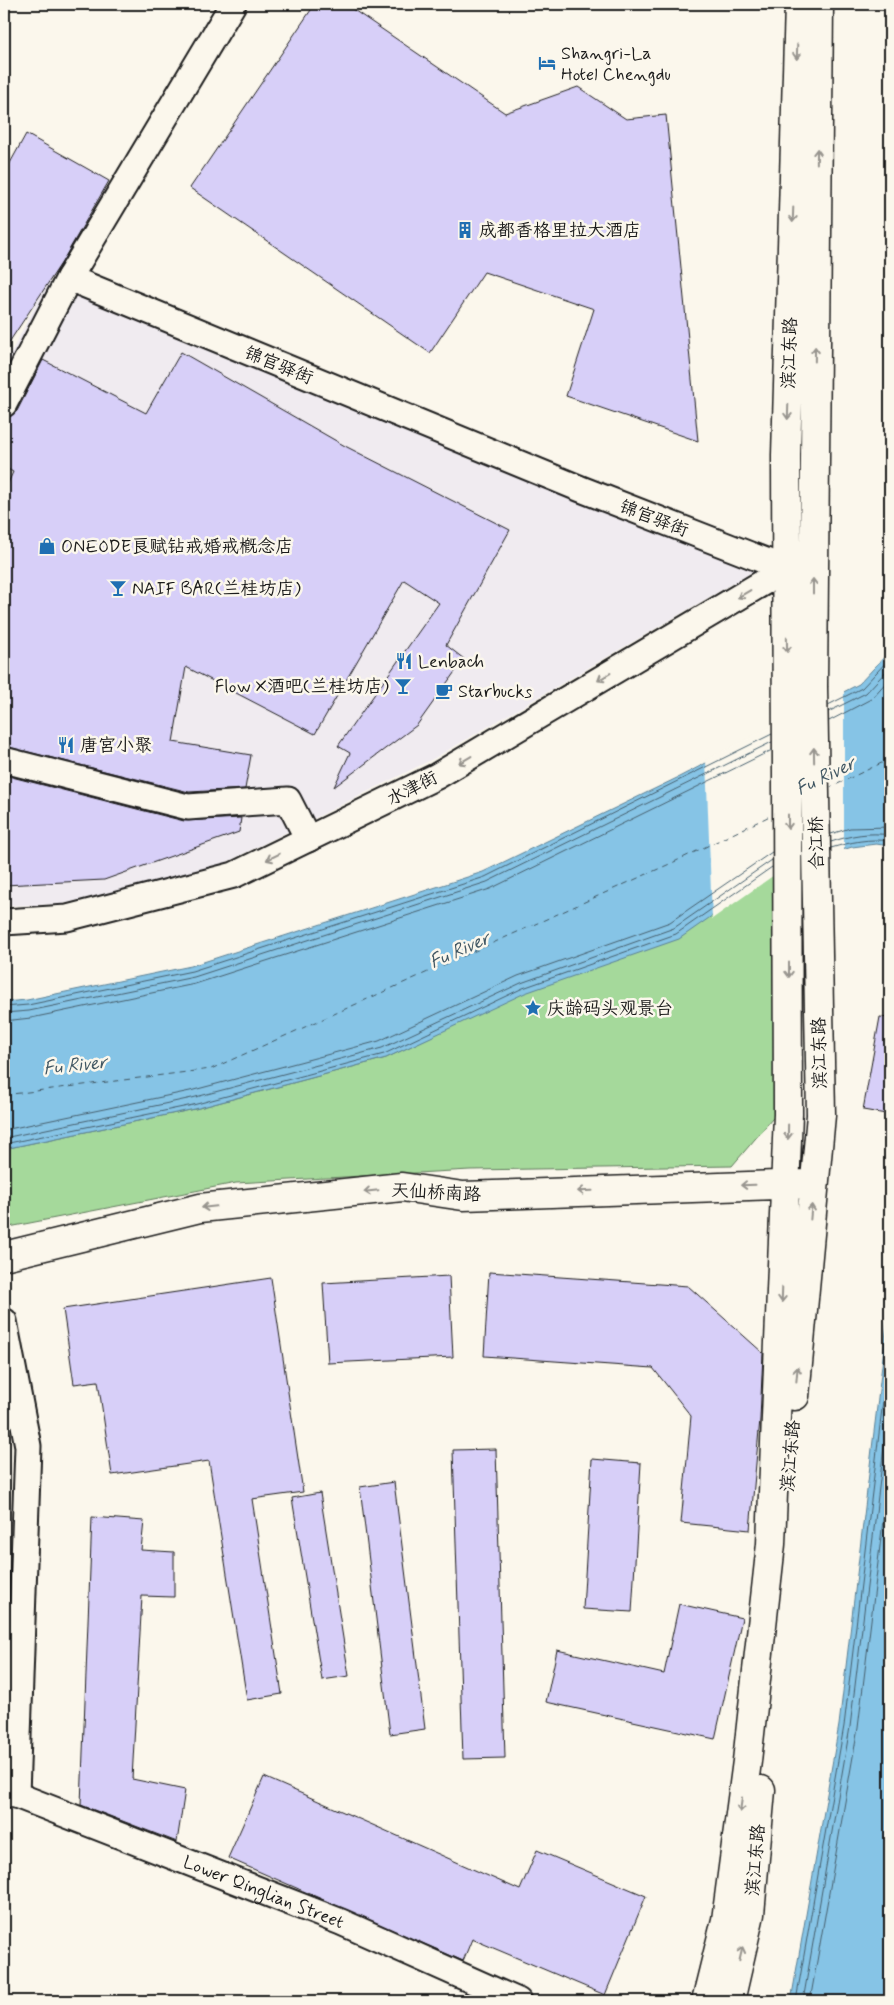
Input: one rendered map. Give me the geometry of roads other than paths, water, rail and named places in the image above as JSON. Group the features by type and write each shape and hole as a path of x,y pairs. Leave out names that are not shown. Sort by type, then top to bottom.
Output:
{"main road":[{"name":"滨江东路","path":"788,703 786,455 799,4"},
{"name":"滨江东路","path":"814,687 819,4"},
{"name":"合江桥","path":"814,687 816,908"},
{"name":"合江桥","path":"788,703 789,921"},
{"name":"滨江东路","path":"730,2001 750,1914 821,1115 816,908"},
{"name":"滨江东路","path":"706,2001 726,1920 747,1761 771,1544 787,1184 789,921"},
{"name":"天仙桥南路","path":"4,1256 200,1208 392,1188 463,1196 814,1184"}],"street":[{"path":"4,404 69,278 234,4"},
{"name":"锦官驿街","path":"69,278 580,489 786,569"},
{"name":"水津街","path":"4,922 67,918 234,875 437,776 786,569"},
{"path":"4,760 188,807 288,800 308,839"},
{"path":"4,1320 28,1446 10,1794"},
{"name":"Lower Qinglian Street","path":"10,1794 341,1922 518,2001"}],"water":[{"name":"Fu River","path":"890,651 890,846 876,844 852,847 776,871 679,939 525,993 386,1058 195,1109 4,1149 4,1002 27,1000 191,966 483,872 679,777 859,684"},
{"path":"890,1298 890,2001 791,2001 839,1725"}],"place":[{"name":"Shangri-La Hotel Chengdu","path":"547,63"},
{"name":"成都香格里拉大酒店","path":"465,230"},
{"name":"ONEODE良赋钻戒婚戒概念店","path":"47,546"},
{"name":"NAIF BAR(兰桂坊店)","path":"118,588"},
{"name":"Lenbach","path":"404,661"},
{"name":"Flow X酒吧(兰桂坊店)","path":"403,686"},
{"name":"Starbucks","path":"444,691"},
{"name":"唐宫小聚","path":"66,745"},
{"name":"庆龄码头观景台","path":"533,1008"}]}
